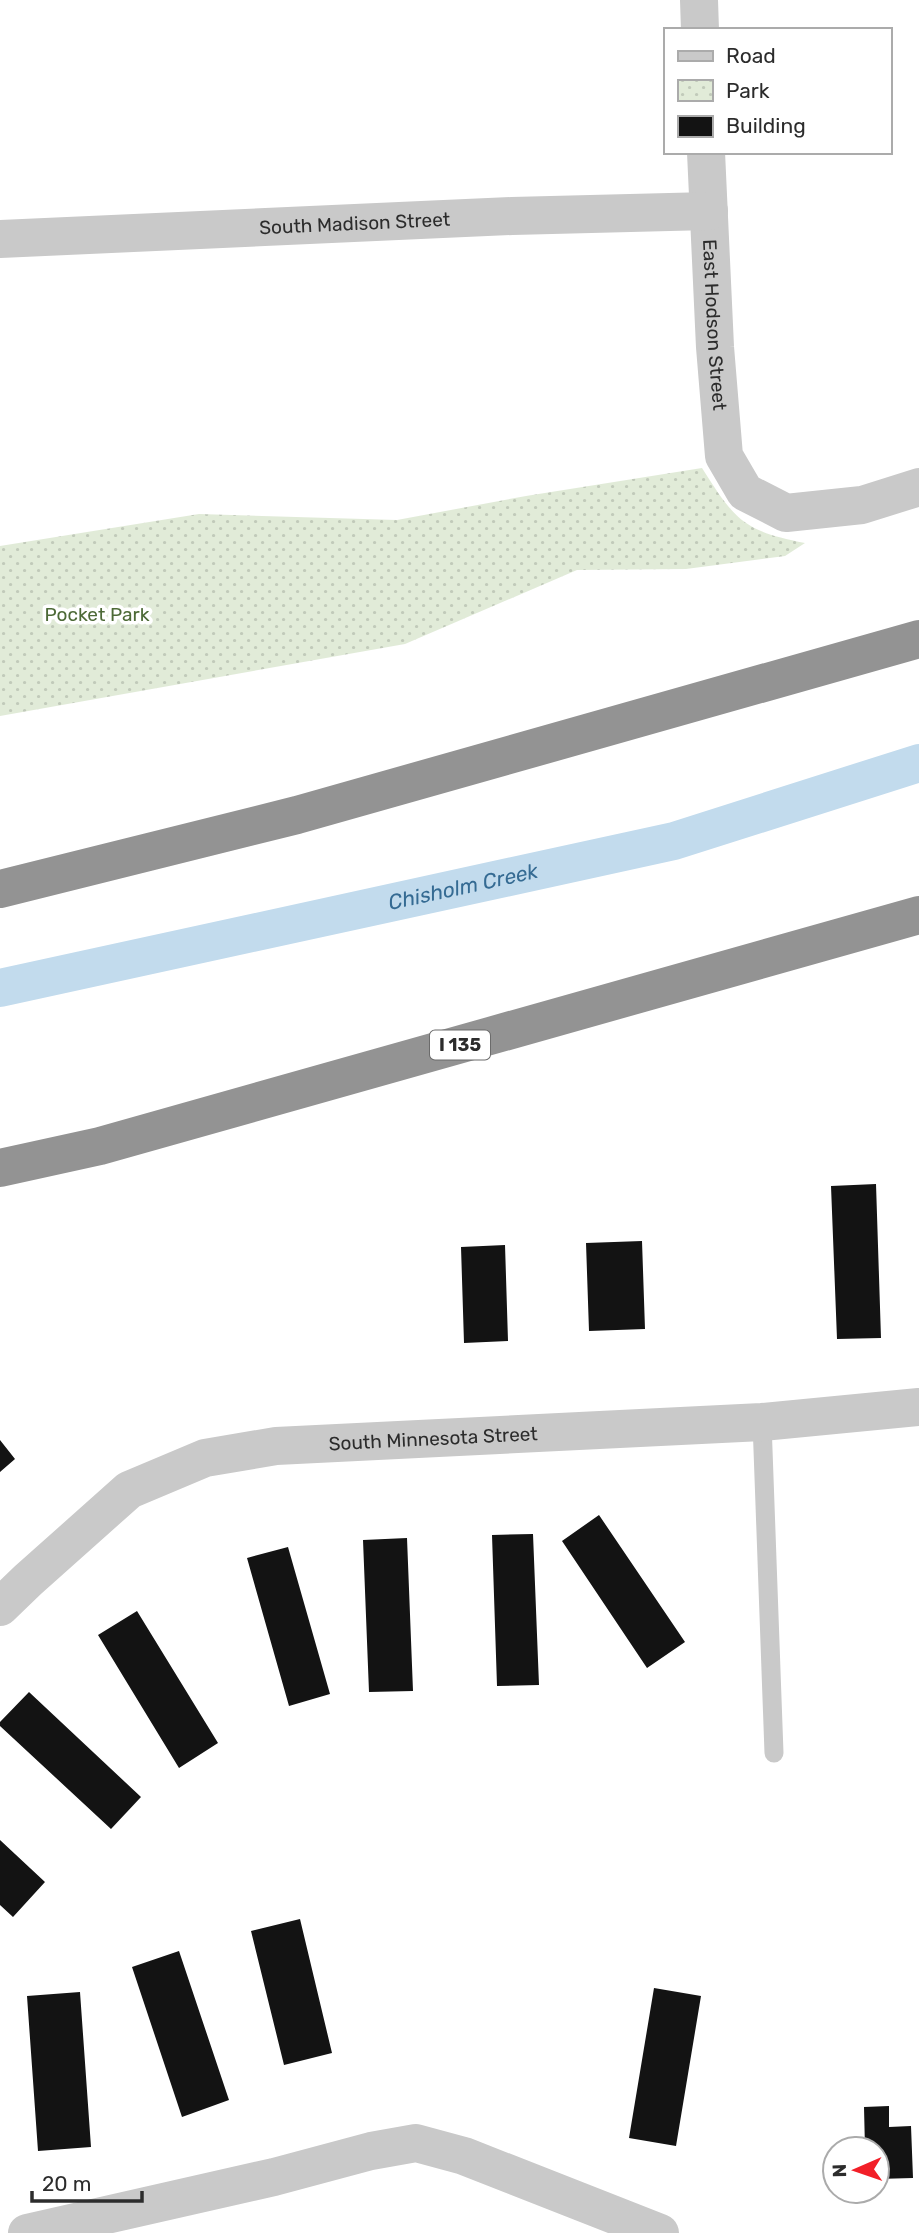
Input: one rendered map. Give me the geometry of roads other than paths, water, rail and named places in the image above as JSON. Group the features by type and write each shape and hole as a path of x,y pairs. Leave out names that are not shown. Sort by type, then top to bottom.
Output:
{"highway":[{"path":"0,889 297,815 919,639"},
{"name":"I 135","path":"0,1168 100,1146 919,915"}],"street":[{"path":"699,0 700,28"},
{"name":"East Hodson Street","path":"706,154 715,347 724,456 745,492 786,513 862,505 919,487"},
{"name":"South Madison Street","path":"0,239 498,217 709,211"},
{"name":"South Minnesota Street","path":"0,1607 128,1490 205,1458 276,1446 762,1422 919,1407"},
{"path":"27,2233 274,2177 371,2151 416,2143 464,2156 660,2233"}],"lane":[{"path":"762,1422 774,1753"}],"waterway":[{"name":"Chisholm Creek","path":"0,988 674,841 919,763"}],"park label":[{"name":"Pocket Park","path":"97,614"}]}
